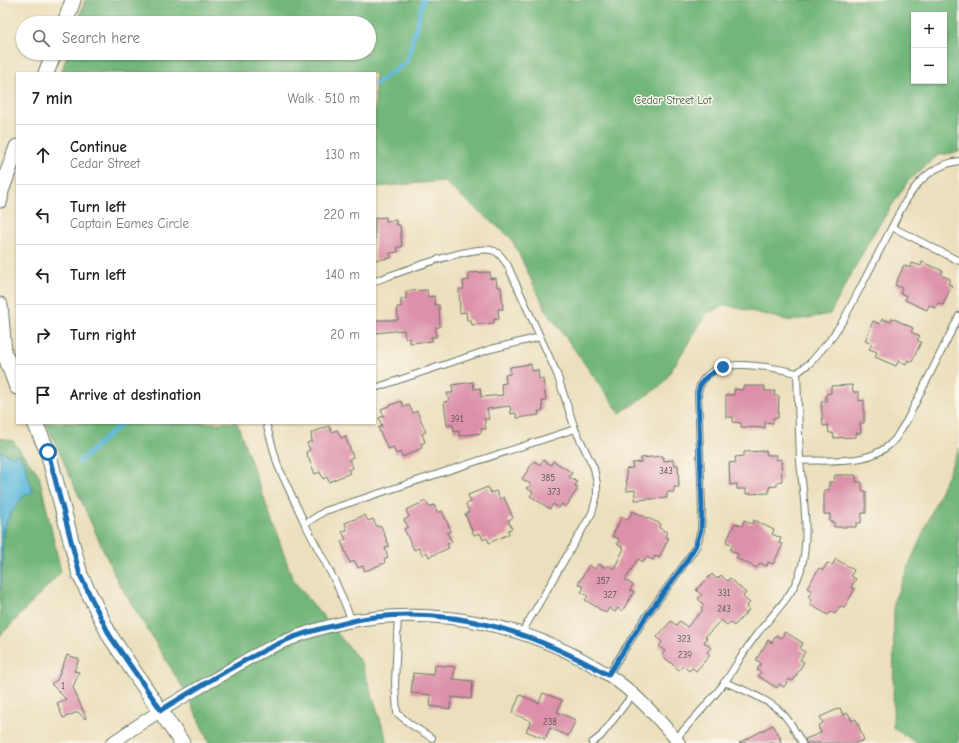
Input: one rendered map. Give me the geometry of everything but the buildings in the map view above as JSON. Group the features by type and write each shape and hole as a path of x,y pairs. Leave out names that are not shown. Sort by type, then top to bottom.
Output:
{"street":[{"path":"67,16 72,0"},
{"path":"46,72 51,60"},
{"path":"0,200 1,191 16,150"},
{"path":"0,305 4,352 16,384"},
{"path":"35,424 48,452 80,575 110,636 182,743"},
{"path":"112,743 161,710 249,658 283,642 316,630 352,621 398,615 455,618 493,625 560,649 608,675 633,694 663,724 677,741"}],"lane":[{"path":"608,675 645,618 686,562 696,545 701,530 702,509 698,392 700,384 708,375 723,367 753,365 797,373 811,362 830,340 844,319 903,203 929,172 943,165 959,161"},
{"path":"892,227 959,262"},
{"path":"376,281 463,252 482,249 499,253 507,264 557,374 575,429 594,468 597,495 592,513 521,634"},
{"path":"800,461 860,459 870,456 886,446 895,438 906,422 959,316"},
{"path":"376,388 491,349 540,337"},
{"path":"677,741 724,682 757,633 780,608 798,578 806,542 800,461 797,373"},
{"path":"266,424 278,466 291,498 336,583 352,621"},
{"path":"305,524 325,511 575,429"},
{"path":"398,615 395,683 397,713 410,724 432,738"},
{"path":"724,682 739,687 765,701 782,713 802,743"},
{"path":"592,743 601,736 633,694"}],"green space":[{"name":"Cedar Street Lot","path":"85,0 959,0 959,152 938,155 908,181 872,236 830,314 791,321 726,305 707,313 662,385 620,413 546,310 511,238 443,181 376,187 376,72 61,72 66,60 376,60 376,16 80,16"},
{"path":"46,424 237,424 293,580 361,662 388,743 209,743 188,696 117,580"},
{"path":"0,438 13,441 39,475 61,572 0,636 0,591 3,531 10,514 24,496 14,457 0,451"},
{"path":"959,448 959,743 917,743 893,728 894,601"}],"water":[{"path":"0,451 14,457 15,454 21,456 20,459 24,461 33,492 24,496 10,514 3,531 0,591"}],"waterway":[{"path":"376,83 407,62 423,0"},
{"path":"79,462 121,424"}],"route":[{"path":"48,452 80,575 110,636 161,710 249,658 283,642 316,630 352,621 398,615 455,618 493,625 560,649 608,675 645,618 686,562 696,545 701,530 702,509 698,392 700,384 708,375 723,367"}]}
